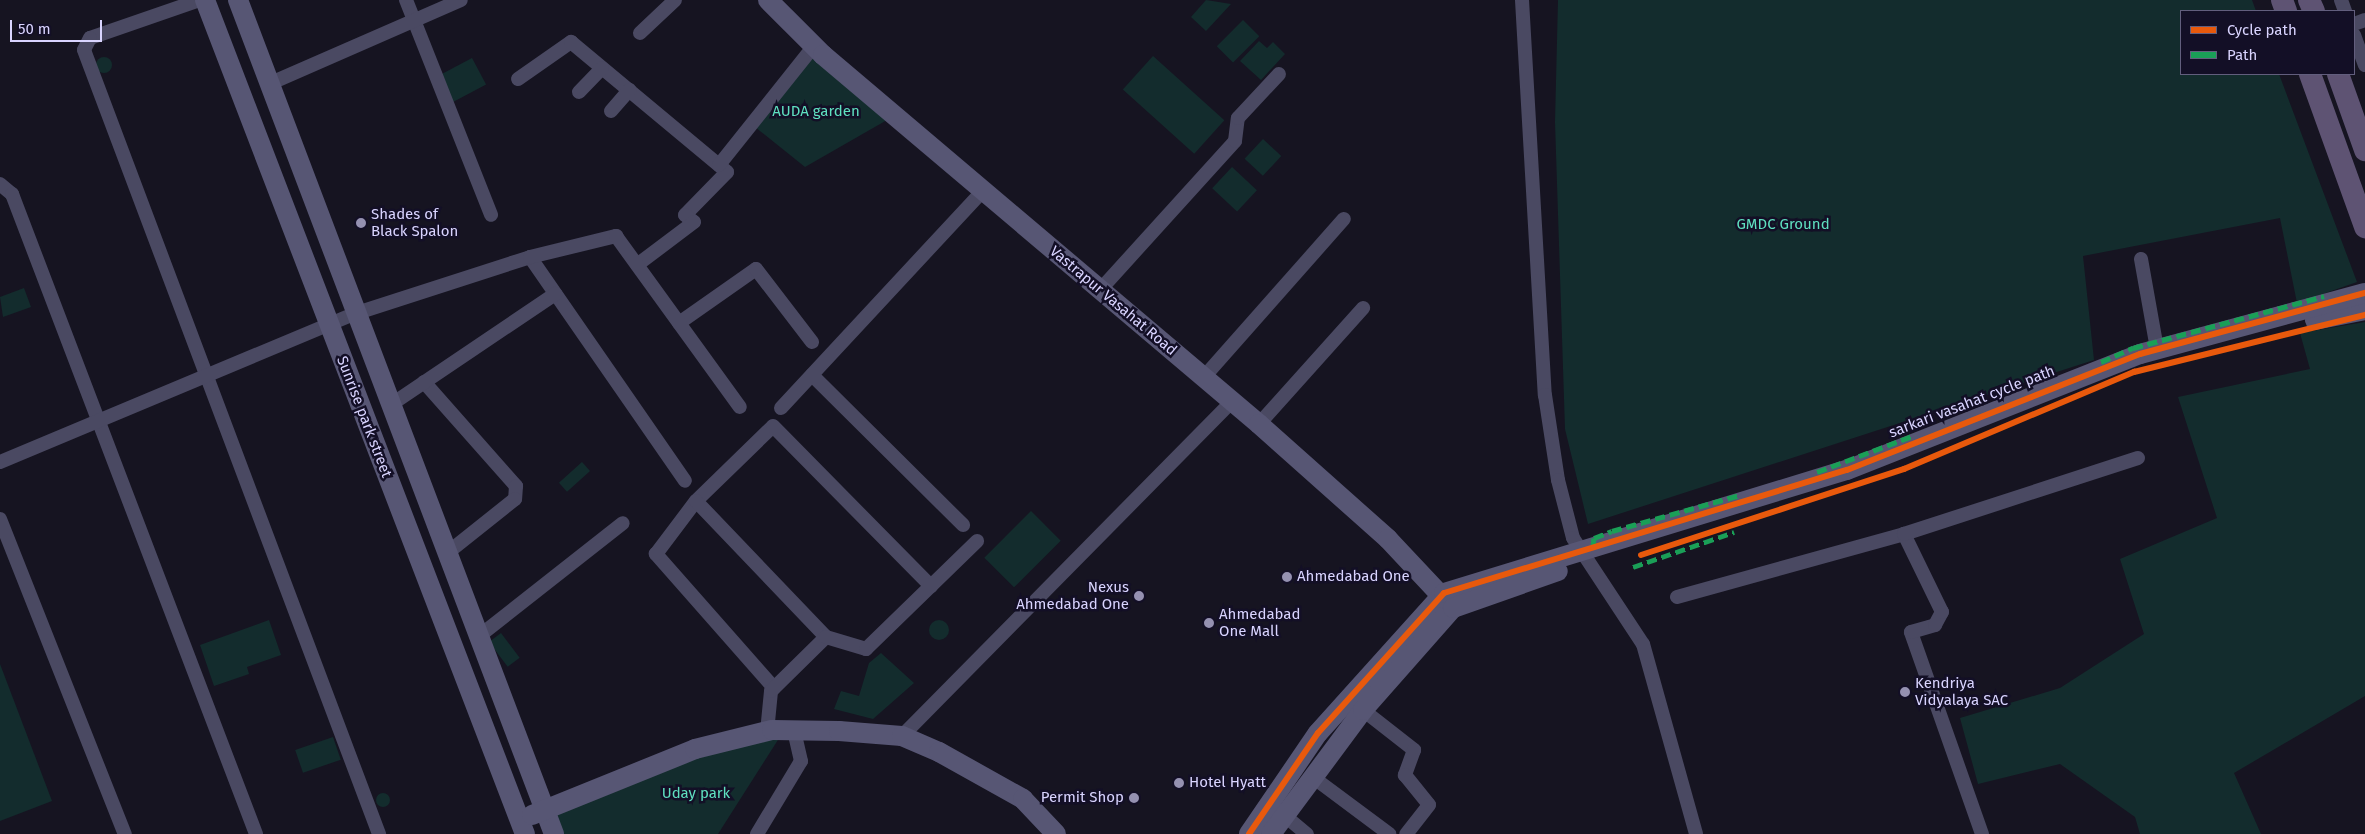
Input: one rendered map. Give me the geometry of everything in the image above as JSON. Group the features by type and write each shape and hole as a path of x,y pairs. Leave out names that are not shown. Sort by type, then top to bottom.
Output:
{"main road":[{"path":"2310,75 2365,228"},
{"path":"2338,75 2365,150"}],"street":[{"path":"200,0 84,43 205,378 379,834"},
{"name":"Sunrise park street","path":"204,0 523,827"},
{"path":"238,0 554,834"},
{"path":"406,0 491,215"},
{"path":"271,83 461,0"},
{"path":"640,33 675,0"},
{"name":"Vastrapur Vasahat Road","path":"768,0 814,46 1259,424 1388,539 1448,602"},
{"path":"1522,0 1544,395 1564,509 1573,538 1587,556 1643,644 1696,834"},
{"path":"2355,38 2365,65"},
{"path":"518,78 571,42 726,172 685,215 694,222 637,265"},
{"path":"719,165 814,46"},
{"path":"579,92 602,68"},
{"path":"1100,290 1235,141 1238,118 1280,74"},
{"path":"611,111 629,90"},
{"path":"0,184 12,194 256,834"},
{"path":"781,408 983,191"},
{"path":"1204,377 1344,219"},
{"path":"0,462 329,327 357,313 530,257 616,236 740,407"},
{"path":"530,257 685,481"},
{"path":"2141,259 2157,349"},
{"path":"680,323 756,269 812,342"},
{"path":"1249,834 1318,734 1448,602 1847,470 2157,349 2365,293"},
{"path":"392,404 555,294"},
{"path":"1259,424 1363,308"},
{"path":"1587,556 1868,475 2136,366 2365,310"},
{"path":"812,375 963,525"},
{"path":"424,382 516,486 515,499 447,553"},
{"path":"902,736 1232,402"},
{"path":"774,688 656,554 696,501 773,426 930,586"},
{"path":"1677,597 1904,534 2138,458"},
{"path":"696,501 826,637 866,649 977,541"},
{"path":"0,519 125,834"},
{"path":"478,637 623,523"},
{"path":"1904,534 1942,612 1935,625 1911,632 1982,834"},
{"path":"1271,834 1314,778 1362,710 1448,602"},
{"path":"767,732 774,688 826,637"},
{"path":"1362,710 1414,750 1405,775 1429,805 1406,834"},
{"path":"523,827 544,809 695,749 767,732 794,731 902,736 997,783 1023,799 1056,834"},
{"path":"757,834 801,762 794,731"},
{"path":"1314,778 1389,834"},
{"path":"1284,815 1307,834"}],"green space":[{"path":"1206,0 1231,4 1206,31 1191,17"},
{"name":"GMDC Ground","path":"1558,0 2252,0 2256,10 2180,10 2180,75 2279,75 2357,282 2297,303 2280,218 2083,256 2094,360 1588,524 1565,429 1555,122"},
{"path":"1243,20 1259,36 1233,62 1217,46"},
{"path":"1259,41 1267,48 1273,42 1285,54 1261,80 1240,61"},
{"name":"AUDA garden","path":"805,51 894,116 805,167 755,127"},
{"path":"1153,56 1224,120 1194,154 1123,89"},
{"path":"101,57 107,57 112,62 110,71 101,73 96,68 96,62"},
{"path":"472,58 486,84 452,103 438,76"},
{"path":"1263,139 1281,156 1263,176 1245,159"},
{"path":"1232,167 1257,190 1237,211 1212,188"},
{"path":"24,288 31,307 3,317 0,297"},
{"path":"2365,322 2365,696 2234,773 2261,834 2140,834 2135,817 2060,764 1978,784 1960,718 2060,688 2144,634 2120,559 2217,518 2178,397 2310,369 2300,333"},
{"path":"582,462 590,471 567,492 559,483"},
{"path":"1031,511 1061,541 1014,587 984,558"},
{"path":"269,620 281,655 247,667 249,674 214,686 200,645"},
{"path":"939,620 946,623 949,630 946,637 939,640 932,637 929,630 932,623"},
{"path":"501,633 520,658 508,667 489,642"},
{"path":"881,653 914,683 873,719 834,709 841,691 859,696 869,663"},
{"path":"0,664 52,801 0,821"},
{"name":"Uday park","path":"783,732 718,834 556,834 547,810 695,753"},
{"path":"333,737 341,760 303,773 295,750"},
{"path":"380,793 386,793 390,800 386,807 380,807 376,803 376,797"}],"marked path":[{"path":"2101,362 2133,348 2324,296"},
{"path":"1817,472 1915,435"},
{"path":"1593,547 1594,538 1612,531 1740,495"},
{"path":"1633,567 1734,532"}],"cycle path":[{"name":"sarkari vasahat cycle path","path":"1249,834 1318,733 1444,593 1847,470 2140,354 2365,293"},
{"path":"1641,555 1904,469 2134,372 2365,315"}],"place":[{"name":"Shades of Black Spalon","path":"361,223"},
{"name":"Ahmedabad One","path":"1287,577"},
{"name":"Nexus Ahmedabad One","path":"1139,596"},
{"name":"Ahmedabad One Mall","path":"1209,623"},
{"name":"Kendriya Vidyalaya SAC","path":"1905,692"},
{"name":"Hotel Hyatt","path":"1179,783"},
{"name":"Permit Shop","path":"1134,798"}]}
